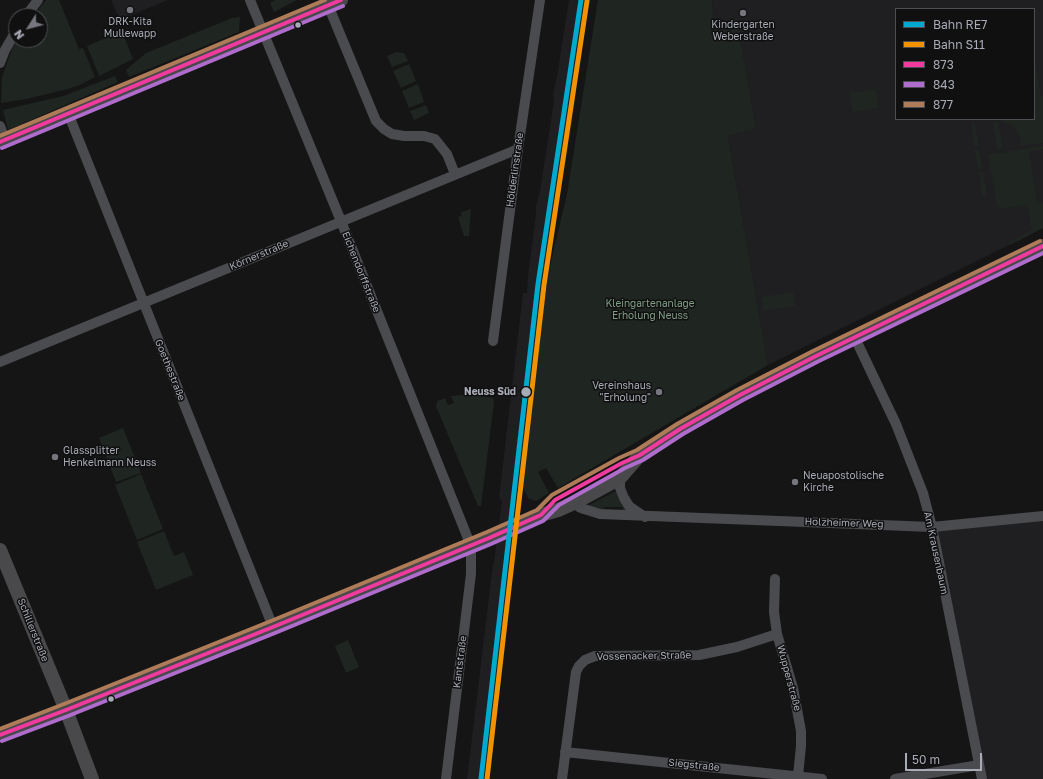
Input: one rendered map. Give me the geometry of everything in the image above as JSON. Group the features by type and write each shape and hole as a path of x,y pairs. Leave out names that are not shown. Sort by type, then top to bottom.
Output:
{"main road":[{"path":"3,141 335,3"},
{"path":"0,735 273,627 471,546 541,514 558,510 576,502 620,478 640,455 680,429 740,395 816,356 1043,246"},
{"name":"Schillerstraße","path":"0,550 66,710 92,779"}],"street":[{"name":"Eichendorffstraße","path":"250,0 341,221 471,546"},
{"name":"Hölderlinstraße","path":"493,340 518,149 540,0"},
{"path":"335,3 376,121 392,134 404,136 424,136 435,139 447,154 455,174"},
{"path":"0,63 8,45"},
{"name":"Goethestraße","path":"68,113 273,627"},
{"path":"0,126 3,141"},
{"name":"Körnerstraße","path":"0,362 518,149"},
{"name":"Am Krausenbaum","path":"855,338 896,424 923,493 932,527 982,779"},
{"path":"620,478 620,488 624,498 630,506 645,517"},
{"name":"Holzheimer Weg","path":"576,502 580,507 594,513 645,517 932,527 1043,516"},
{"name":"Kantstraße","path":"446,779 471,574 471,546"},
{"name":"Wupperstraße","path":"774,580 774,612 777,634 793,688 798,714 801,746 798,776"},
{"name":"Vossenacker Straße","path":"562,779 576,672 585,660 595,656 699,655 737,647 777,634"},
{"name":"Siegstraße","path":"565,752 822,779"},
{"path":"895,779 979,765"}],"shaded area":[{"name":"DRK-Kita Mullewapp","path":"111,0 168,0 120,20"},
{"path":"569,0 588,0 570,139 542,279 547,281 522,485 517,488 518,502 514,564 511,575 487,779 467,779 502,501 499,498 523,293 527,293 536,206 540,191 554,101 553,93 557,77"},
{"path":"712,0 1043,0 1043,228 768,365 728,136 756,129 737,20 714,24"},
{"path":"1043,519 1043,779 986,779 935,529"}],"green space":[{"path":"46,0 59,0 79,49 83,48 95,77 80,85 64,90 1,103 2,77 13,48 48,48 48,8 40,8"},
{"path":"275,0 297,0 274,12 270,3"},
{"name":"Kleingartenanlage Erholung Neuss","path":"598,0 712,0 714,24 737,19 756,129 728,136 768,365 558,488 546,468 538,472 549,493 536,501 528,498 522,485 547,281 567,194"},
{"path":"240,17 239,32 129,77 126,70 146,53 232,18"},
{"path":"122,31 133,59 99,76 87,46"},
{"path":"396,52 404,53 408,61 392,67 387,56"},
{"path":"1035,62 1041,96 1043,96 1043,143 1021,146 1016,129 1005,122 1001,122 1001,120 1035,120"},
{"path":"409,64 416,81 401,88 393,71"},
{"path":"115,76 118,82 8,130 3,110 63,96"},
{"path":"418,84 424,102 409,108 402,91"},
{"path":"876,89 879,108 853,112 849,93"},
{"path":"426,105 429,113 414,120 410,111"},
{"path":"998,121 1003,149 997,150 993,122"},
{"path":"971,124 975,124 979,146 974,146"},
{"path":"1043,146 1043,149 1029,152 1037,203 1043,202 1043,228 1010,245 1009,242 1032,230 1027,205 999,209 988,155"},
{"path":"979,149 982,169 978,169 975,150"},
{"path":"979,172 983,172 987,194 982,197"},
{"path":"471,209 469,236 464,236 458,217 462,215 461,212"},
{"path":"793,292 795,306 763,311 761,297"},
{"path":"471,394 493,398 494,402 481,506 478,506 436,406 437,401 445,398 448,405 454,403 451,396"},
{"path":"123,428 141,473 116,482 99,438"},
{"path":"141,474 163,529 137,540 115,485"},
{"path":"616,491 631,512 623,511 622,507 604,507 604,511 587,506"},
{"path":"164,531 174,556 184,552 193,575 156,590 137,542"},
{"path":"348,640 359,667 346,673 335,646"}],"rail line":[{"name":"RE7","path":"481,779 538,284 581,0"},
{"name":"S11","path":"487,779 544,285 587,1"}],"transit line":[{"name":"877","path":"0,136 325,0"},
{"name":"873","path":"0,142 341,0"},
{"name":"843","path":"2,148 343,6"},
{"name":"877","path":"0,729 271,621 537,510 552,495 619,458 637,450 677,424 737,390 813,351 1040,241"},
{"name":"873","path":"0,735 273,627 541,515 555,500 622,463 640,455 680,429 740,395 816,356 1043,246"},
{"name":"843","path":"2,741 275,633 543,521 559,505 625,468 643,460 683,434 743,400 819,361 1043,253"}],"place":[{"name":"DRK-Kita Mullewapp","path":"130,10"},
{"name":"Kindergarten Weberstraße","path":"743,13"},
{"name":"Neuss Süd","path":"526,392"},
{"name":"Vereinshaus \"Erholung\"","path":"659,392"},
{"name":"Glassplitter Henkelmann Neuss","path":"55,457"},
{"name":"Neuapostolische Kirche","path":"795,482"}]}
